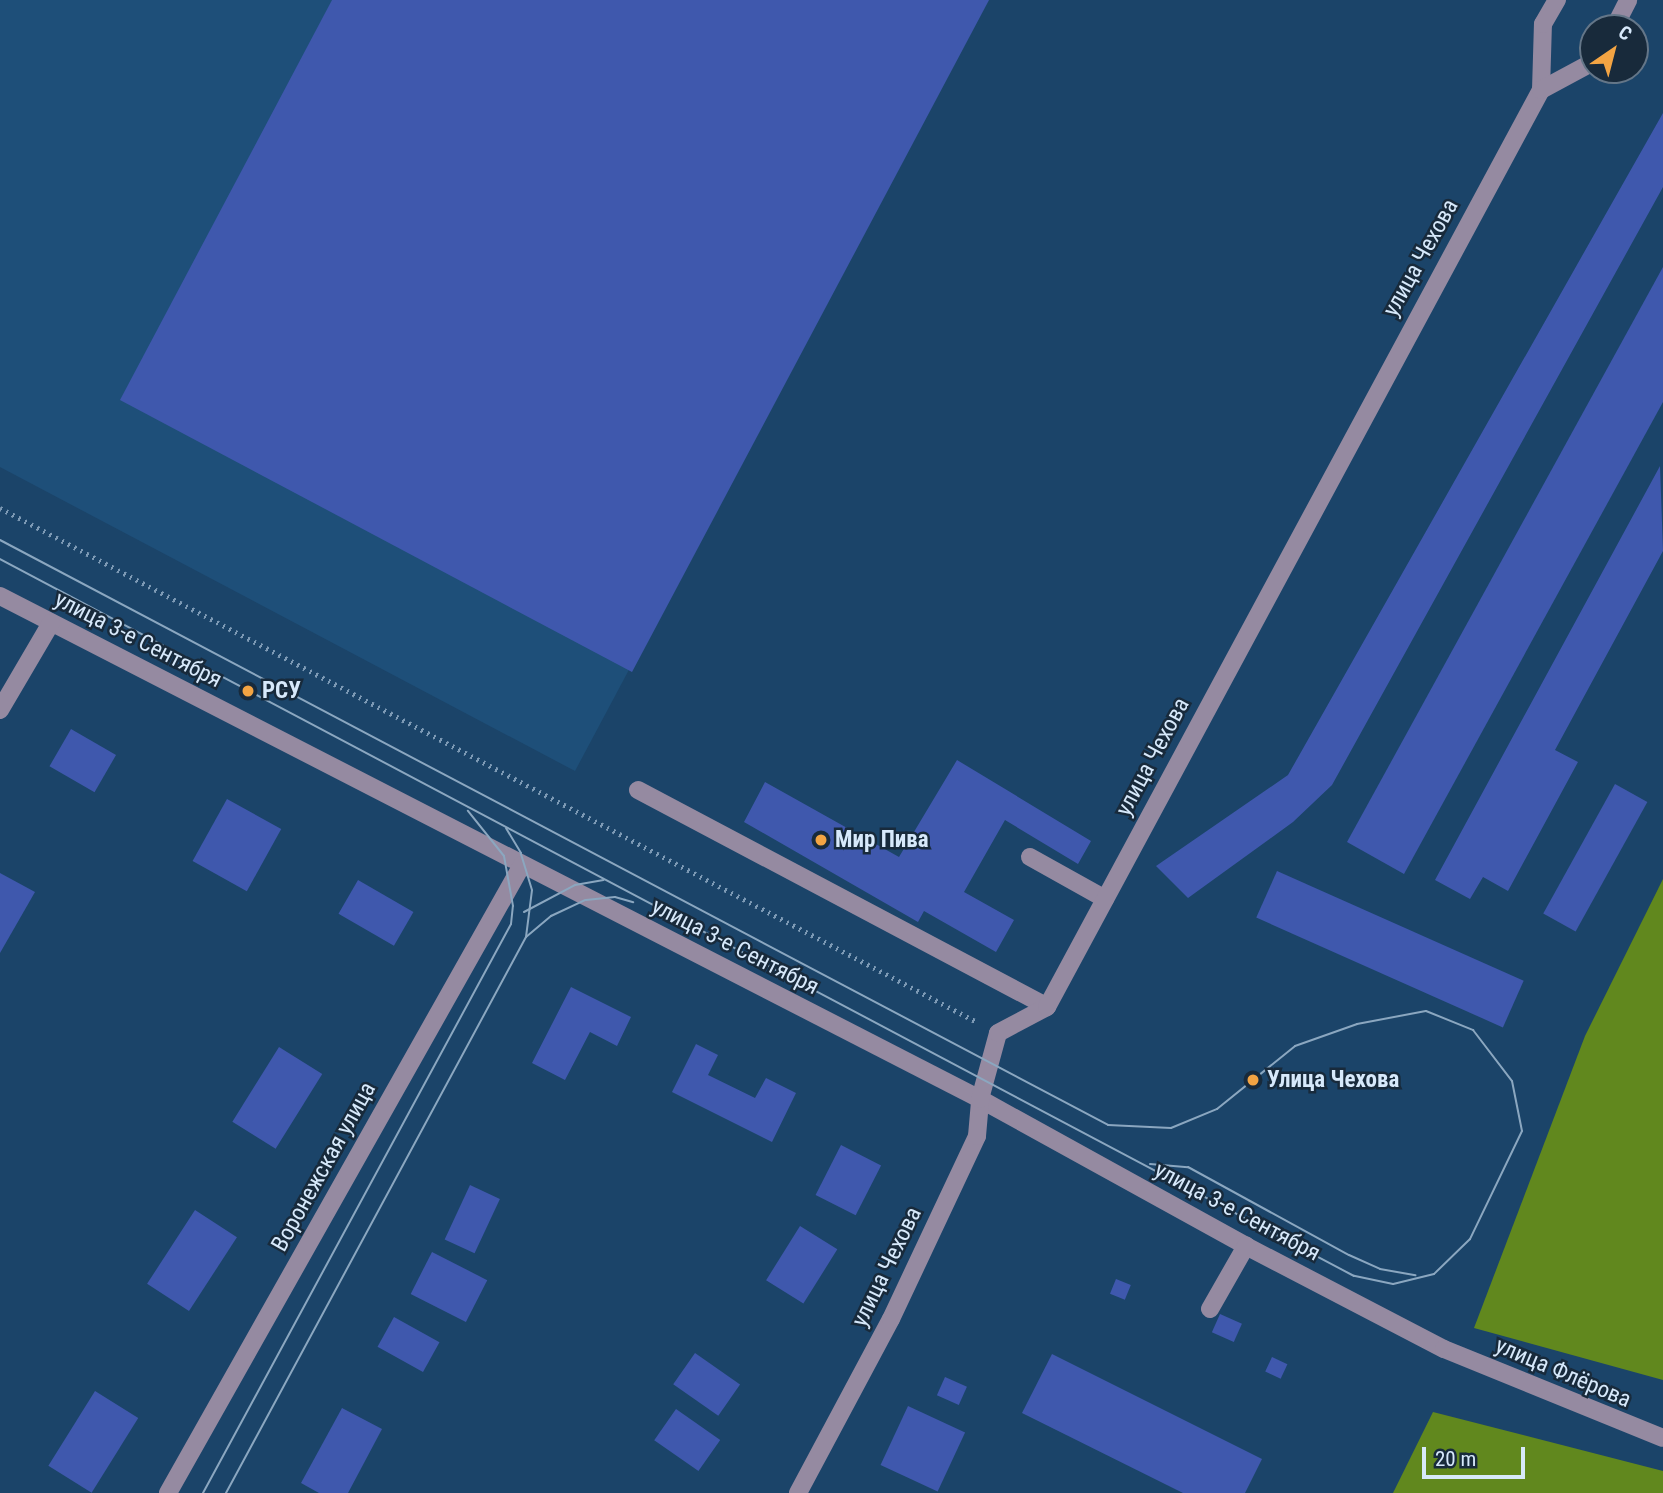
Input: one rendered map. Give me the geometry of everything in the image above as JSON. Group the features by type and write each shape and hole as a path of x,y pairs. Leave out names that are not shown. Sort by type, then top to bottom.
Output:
{"street":[{"path":"1541,90 1543,24 1557,0"},
{"path":"1541,90 1579,70"},
{"name":"улица Чехова","path":"1047,1007 1541,90"},
{"name":"улица 3-е Сентября","path":"0,596 980,1099 1246,1246 1444,1349"},
{"path":"0,710 51,623"},
{"path":"638,790 1047,1007"},
{"path":"1030,857 1105,900"},
{"name":"Воронежская улица","path":"168,1493 522,865"},
{"path":"998,1033 1047,1007"},
{"name":"улица Чехова","path":"798,1493 891,1319 977,1136 980,1099 998,1033"},
{"path":"1210,1309 1246,1246"},
{"name":"улица Флёрова","path":"1444,1349 1663,1438"}],"path":[{"path":"0,508 998,1033"}],"shaded area":[{"path":"0,0 986,0 575,771 0,467"}],"green space":[{"path":"1663,879 1663,1380 1474,1328 1585,1036"},
{"path":"1433,1412 1663,1471 1663,1493 1393,1493"}],"building":[{"path":"332,0 989,0 632,672 120,400"},
{"path":"1663,113 1663,187 1332,785 1293,822 1188,898 1156,866 1288,775"},
{"path":"1663,267 1663,402 1404,874 1347,842"},
{"path":"1660,466 1663,551 1555,750 1578,762 1508,891 1483,877 1470,899 1435,880"},
{"path":"71,729 116,755 95,792 50,766"},
{"path":"957,760 1091,841 1078,864 1005,820 964,892 1014,920 996,952 924,911 918,922 744,822 765,782 899,857"},
{"path":"1615,784 1647,802 1576,931 1543,913"},
{"path":"227,799 281,829 247,891 193,861"},
{"path":"1277,871 1524,981 1503,1027 1256,918"},
{"path":"0,873 35,892 0,953"},
{"path":"358,880 413,912 394,946 338,914"},
{"path":"571,987 631,1017 617,1046 590,1032 565,1080 532,1063"},
{"path":"696,1044 718,1055 708,1075 755,1098 766,1078 796,1093 772,1142 672,1092"},
{"path":"279,1047 322,1074 276,1149 232,1122"},
{"path":"841,1145 881,1165 856,1215 816,1195"},
{"path":"470,1185 500,1199 475,1253 445,1239"},
{"path":"195,1210 237,1237 189,1311 147,1284"},
{"path":"800,1226 837,1249 803,1304 766,1280"},
{"path":"432,1252 487,1280 466,1322 411,1294"},
{"path":"1116,1279 1131,1285 1125,1300 1110,1294"},
{"path":"1220,1314 1242,1324 1234,1342 1212,1332"},
{"path":"394,1317 439,1342 423,1372 378,1347"},
{"path":"695,1353 740,1385 718,1416 673,1384"},
{"path":"1052,1354 1262,1459 1245,1493 1183,1493 1022,1413"},
{"path":"1272,1357 1287,1364 1281,1379 1265,1372"},
{"path":"945,1377 967,1387 959,1405 937,1395"},
{"path":"95,1391 138,1418 92,1493 48,1466"},
{"path":"908,1406 965,1433 938,1492 881,1465"},
{"path":"342,1408 382,1429 348,1493 319,1493 301,1483"},
{"path":"676,1409 720,1440 698,1471 654,1440"}],"tram line":[{"path":"0,540 1108,1125 1171,1128 1217,1109 1295,1046 1357,1024 1426,1011 1473,1030 1512,1081 1522,1131 1470,1239 1434,1274 1393,1284 1354,1276 0,559"},
{"path":"203,1493 511,924 513,906 504,856 468,811"},
{"path":"226,1493 526,937 532,890 521,853 506,828"},
{"path":"524,912 575,885 604,880"},
{"path":"526,937 551,916 586,900 615,897 633,902"},
{"path":"1150,1164 1188,1167 1349,1255 1380,1269 1415,1275"}],"place":[{"name":"РСУ","path":"248,691"},
{"name":"Мир Пива","path":"821,840"},
{"name":"Улица Чехова","path":"1253,1080"}]}
